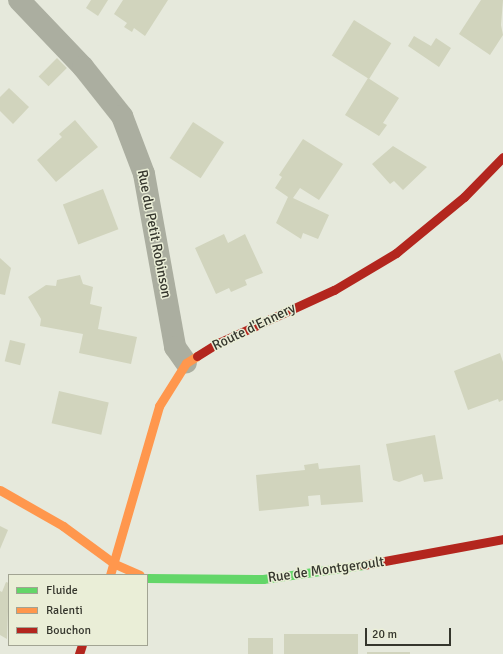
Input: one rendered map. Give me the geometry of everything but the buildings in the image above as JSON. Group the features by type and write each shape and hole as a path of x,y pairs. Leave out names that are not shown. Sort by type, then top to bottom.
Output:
{"street":[{"name":"Rue du Petit Robinson","path":"19,0 83,67 122,116 144,174 175,346 186,363"},
{"name":"Route d'Ennery","path":"110,574 115,564 159,406 186,363 218,343 334,290 396,253 464,197 503,157"},
{"path":"0,490 62,526 115,564 138,574"},
{"name":"Rue de Montgeroult","path":"148,578 263,579 344,569 503,539"}],"traffic: fast":[{"path":"148,578 263,579 363,565"}],"traffic: slow":[{"path":"110,574 159,406 186,363 197,356"},
{"path":"0,490 63,526 115,564 138,574"}],"traffic: jam":[{"path":"197,356 218,343 334,290 396,253 464,197 503,157"},
{"path":"363,565 503,539"},
{"path":"79,654 82,646"}]}
